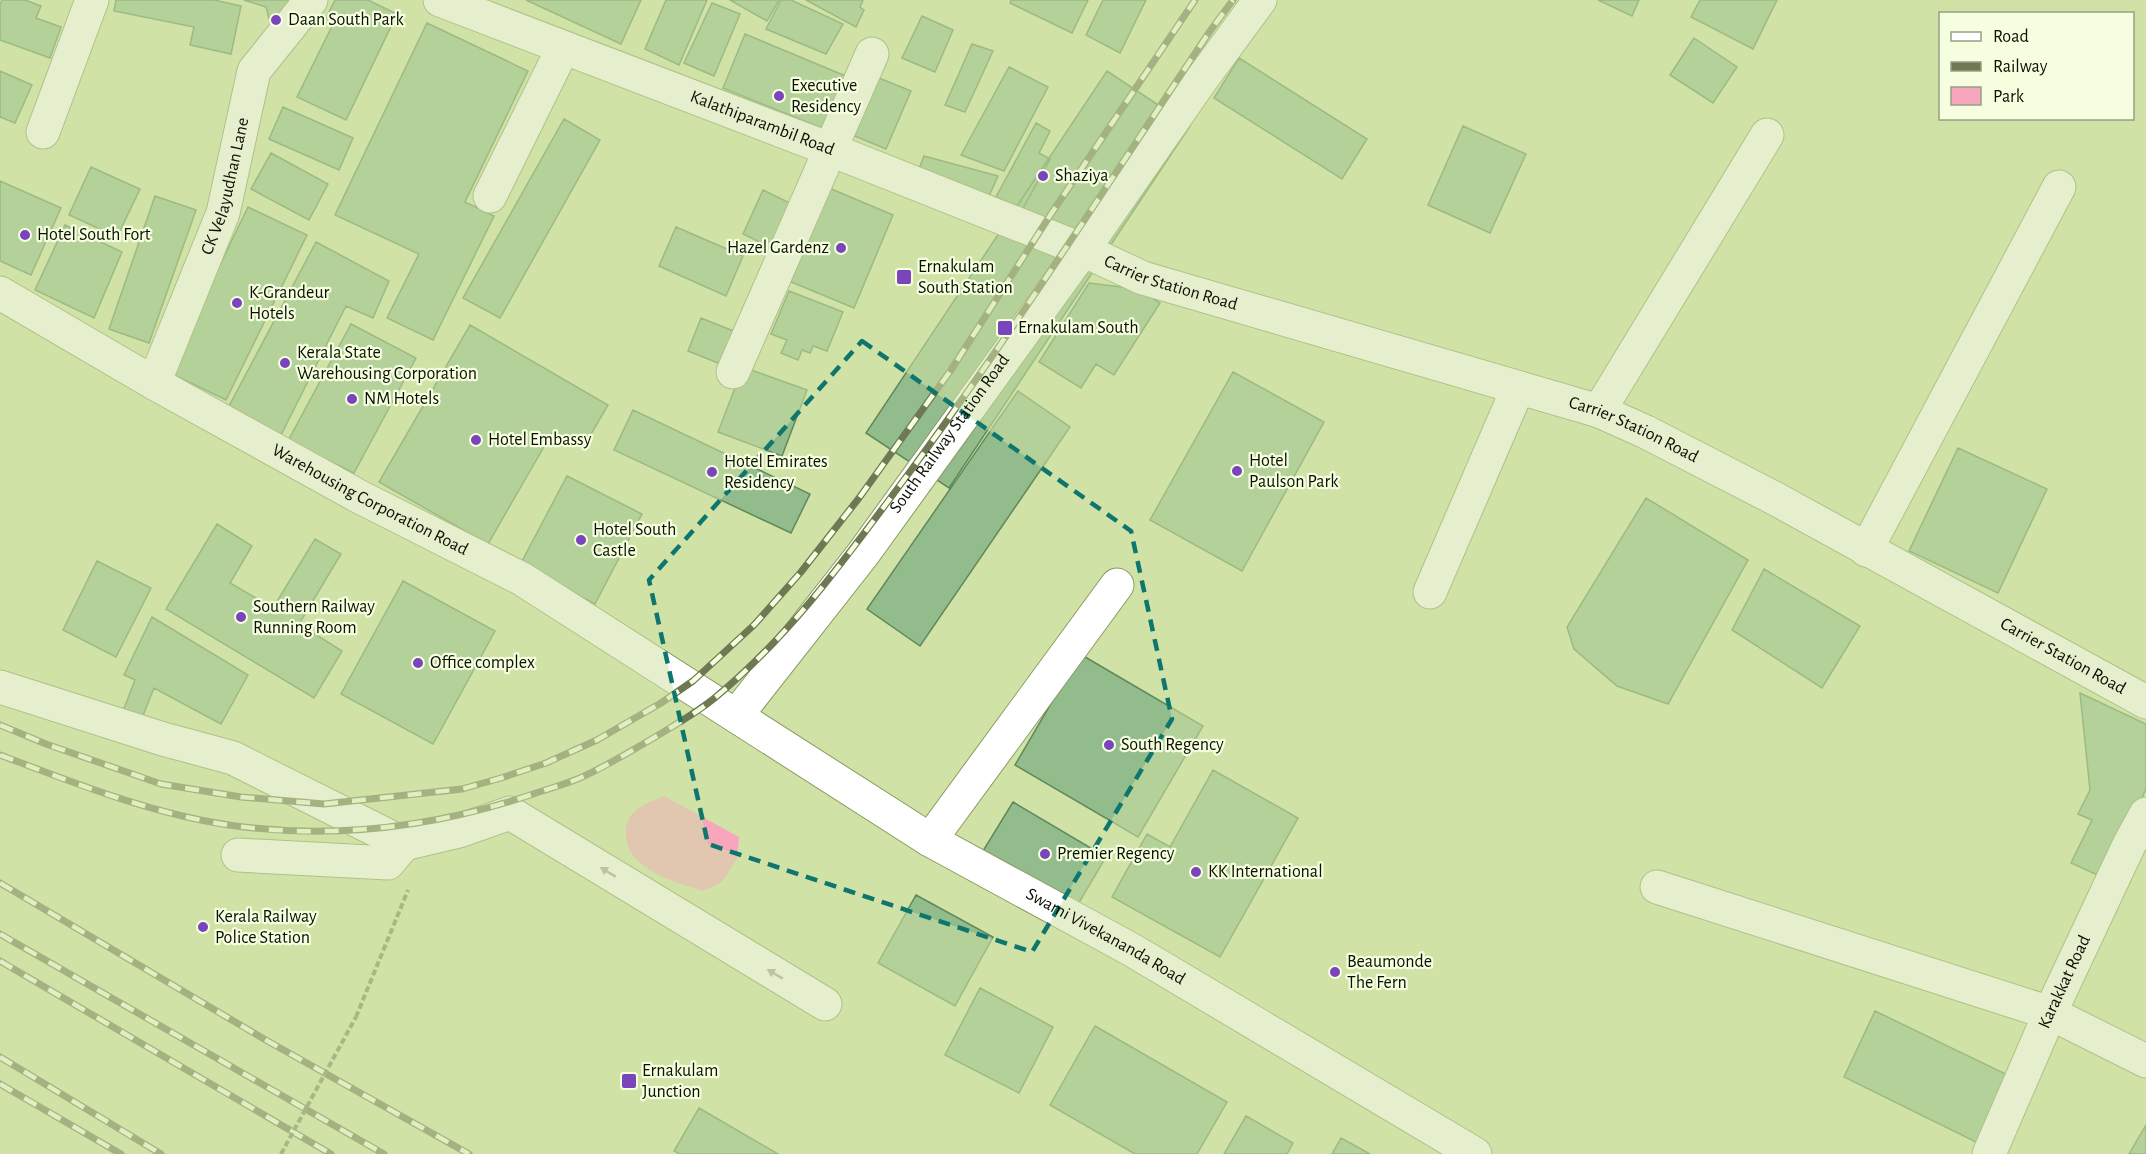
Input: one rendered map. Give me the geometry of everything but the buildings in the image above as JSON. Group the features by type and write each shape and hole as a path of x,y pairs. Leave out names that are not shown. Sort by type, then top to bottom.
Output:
{"street":[{"path":"43,132 92,0"},
{"name":"CK Velayudhan Lane","path":"154,383 223,213 254,71 311,0"},
{"name":"Kalathiparambil Road","path":"440,0 829,149 1083,250"},
{"name":"South Railway Station Road","path":"736,716 863,554 1083,250 1199,82 1260,0"},
{"path":"490,196 562,48"},
{"path":"733,372 872,54"},
{"path":"1599,411 1767,135"},
{"path":"1866,550 2059,187"},
{"name":"Carrier Station Road","path":"1083,250 1143,278 1599,411 1646,432 1705,463 2146,702"},
{"name":"Warehousing Corporation Road","path":"0,294 154,383 358,496 522,579 736,716"},
{"path":"1430,592 1518,388"},
{"path":"930,840 1117,585"},
{"path":"0,687 163,739 233,758 404,844"},
{"name":"Swami Vivekananda Road","path":"736,716 930,840 1132,950 1475,1154"},
{"path":"238,855 388,863 404,844 459,831 510,813 825,1004"},
{"name":"Karakkat Road","path":"1989,1154 2050,1013 2129,845 2146,814"},
{"path":"1657,887 2050,1013 2146,1061"}],"path":[{"path":"281,1154 356,1017 408,890"}],"highlighted area":[{"path":"862,341 1131,531 1172,719 1032,952 708,844 649,580"}],"green space":[{"path":"664,796 739,837 737,859 722,882 703,891 653,872 633,855 627,844 626,831 630,817 639,808"}],"railway":[{"path":"0,725 46,744 161,784 241,797 324,804 462,789 501,778 546,763 597,740 661,703 693,681 754,625 801,572 859,498 951,370 1051,214 1195,0"},
{"path":"0,755 116,797 205,821 273,830 383,828 420,823 492,807 580,778 693,714 745,671 771,645 843,561 987,364 1233,0"},
{"path":"0,883 264,1039 469,1154"},
{"path":"0,934 384,1154"},
{"path":"0,961 331,1154"},
{"path":"0,1057 161,1154"},
{"path":"0,1084 121,1154"}],"place":[{"name":"Daan South Park","path":"276,20"},
{"name":"Executive Residency","path":"779,96"},
{"name":"Shaziya","path":"1043,176"},
{"name":"Hotel South Fort","path":"25,235"},
{"name":"Hazel Gardenz","path":"841,248"},
{"name":"Ernakulam South Station","path":"904,277"},
{"name":"K-Grandeur Hotels","path":"237,303"},
{"name":"Ernakulam South","path":"1005,328"},
{"name":"Kerala State Warehousing Corporation","path":"285,363"},
{"name":"NM Hotels","path":"352,399"},
{"name":"Hotel Embassy","path":"476,440"},
{"name":"Hotel Paulson Park","path":"1237,471"},
{"name":"Hotel Emirates Residency","path":"712,472"},
{"name":"Hotel South Castle","path":"581,540"},
{"name":"Southern Railway Running Room","path":"241,617"},
{"name":"Office complex","path":"418,663"},
{"name":"South Regency","path":"1109,745"},
{"name":"Premier Regency","path":"1045,854"},
{"name":"KK International","path":"1196,872"},
{"name":"Kerala Railway Police Station","path":"203,927"},
{"name":"Beaumonde The Fern","path":"1335,972"},
{"name":"Ernakulam Junction","path":"629,1081"}]}
